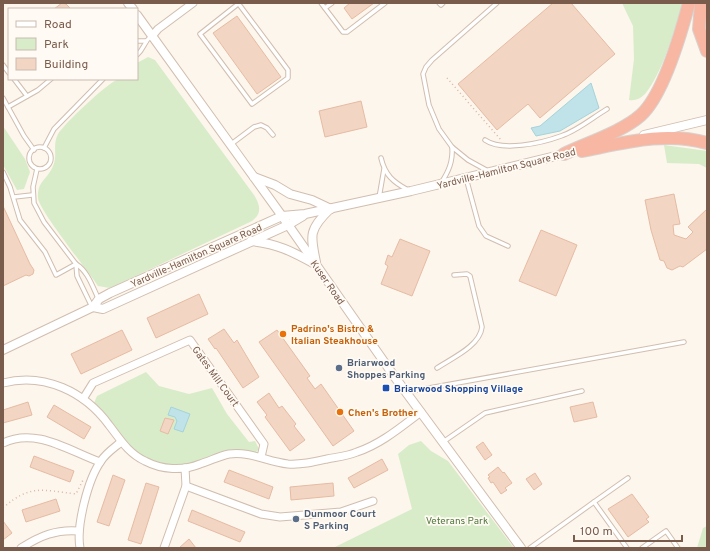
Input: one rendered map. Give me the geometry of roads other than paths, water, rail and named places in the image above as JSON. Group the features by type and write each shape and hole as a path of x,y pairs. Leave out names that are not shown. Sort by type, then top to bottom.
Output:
{"highway":[{"path":"566,154 631,122 649,106 660,89 689,3"},
{"path":"701,3 699,29 707,51"},
{"path":"566,154 650,138 685,139 707,143"}],"street":[{"path":"153,35 158,29 193,3"},
{"name":"Kuser Road","path":"138,16 153,35 406,392 521,548"},
{"name":"Yardville-Hamilton Square Road","path":"98,299 282,216 331,209 411,191 707,120"},
{"path":"254,177 275,185 290,194 312,200 331,209 321,218 312,230 312,243 316,265"},
{"name":"Yardville-Hamilton Square Road","path":"103,309 288,225 304,214"},
{"path":"250,241 272,243 289,250 316,265"},
{"path":"92,308 98,299"},
{"path":"3,350 92,308 103,309"},
{"name":"Gates Mill Court","path":"83,398 93,383 190,340 264,444 261,457"},
{"path":"3,383 19,381 45,382 72,392 83,398 97,411 121,442 135,456 154,466 170,468 185,468 229,454 249,454 287,463 298,464 355,453 378,443 421,412"},
{"path":"3,443 16,438 36,437 47,440 100,462"},
{"path":"80,548 79,531 82,508 100,462 121,442"},
{"path":"164,548 186,486 185,468"},
{"path":"186,486 262,514 280,517 341,512 373,501"},
{"path":"21,548 51,532 79,531"}],"lane":[{"path":"238,3 288,70 288,78 252,104 200,34 238,3"},
{"path":"321,3 342,32 347,32 385,3"},
{"path":"325,8 332,3"},
{"path":"439,3 441,5 443,3"},
{"path":"491,172 480,168 452,147 433,119 427,98 423,74 426,67 436,57 497,3"},
{"path":"138,54 143,50 146,41 153,35"},
{"path":"138,41 146,41"},
{"path":"15,80 27,96"},
{"path":"8,107 50,80"},
{"path":"44,148 54,129 102,80"},
{"path":"3,98 24,136 34,150"},
{"path":"485,140 494,145 518,146 562,136 607,109"},
{"path":"230,145 254,127 261,125 267,128 273,135"},
{"path":"440,184 448,174 451,164 452,147"},
{"path":"37,169 30,162 30,155 34,150 44,148"},
{"path":"37,169 44,168 50,164 50,153 44,148"},
{"path":"381,158 384,169 390,179 411,191"},
{"path":"37,169 32,195 44,222 76,264 82,267 103,309"},
{"path":"379,198 384,169"},
{"path":"3,172 14,197 20,220 45,252 56,275 76,264"},
{"path":"466,178 479,226 486,236 508,246"},
{"path":"14,197 32,195"},
{"path":"76,264 77,276 92,308"},
{"path":"437,368 475,342 482,332 470,276 467,274 454,275"},
{"path":"406,392 684,342"},
{"path":"443,442 485,413 582,390"},
{"path":"530,548 628,478"},
{"path":"594,502 627,548"},
{"path":"642,548 666,531 678,548"}],"water":[{"path":"591,83 599,108 560,131 536,136 531,128 540,126"},
{"path":"171,407 190,414 183,432 174,429 177,421 175,417 168,415"}],"place":[{"name":"Padrino's Bistro & Italian Steakhouse","path":"283,334"},
{"name":"Briarwood Shoppes Parking","path":"339,368"},
{"name":"Briarwood Shopping Village","path":"386,388"},
{"name":"Chen's Brother","path":"340,412"},
{"name":"Dunmoor Court S Parking","path":"296,519"}],"park label":[{"name":"Veterans Park","path":"457,520"}]}
